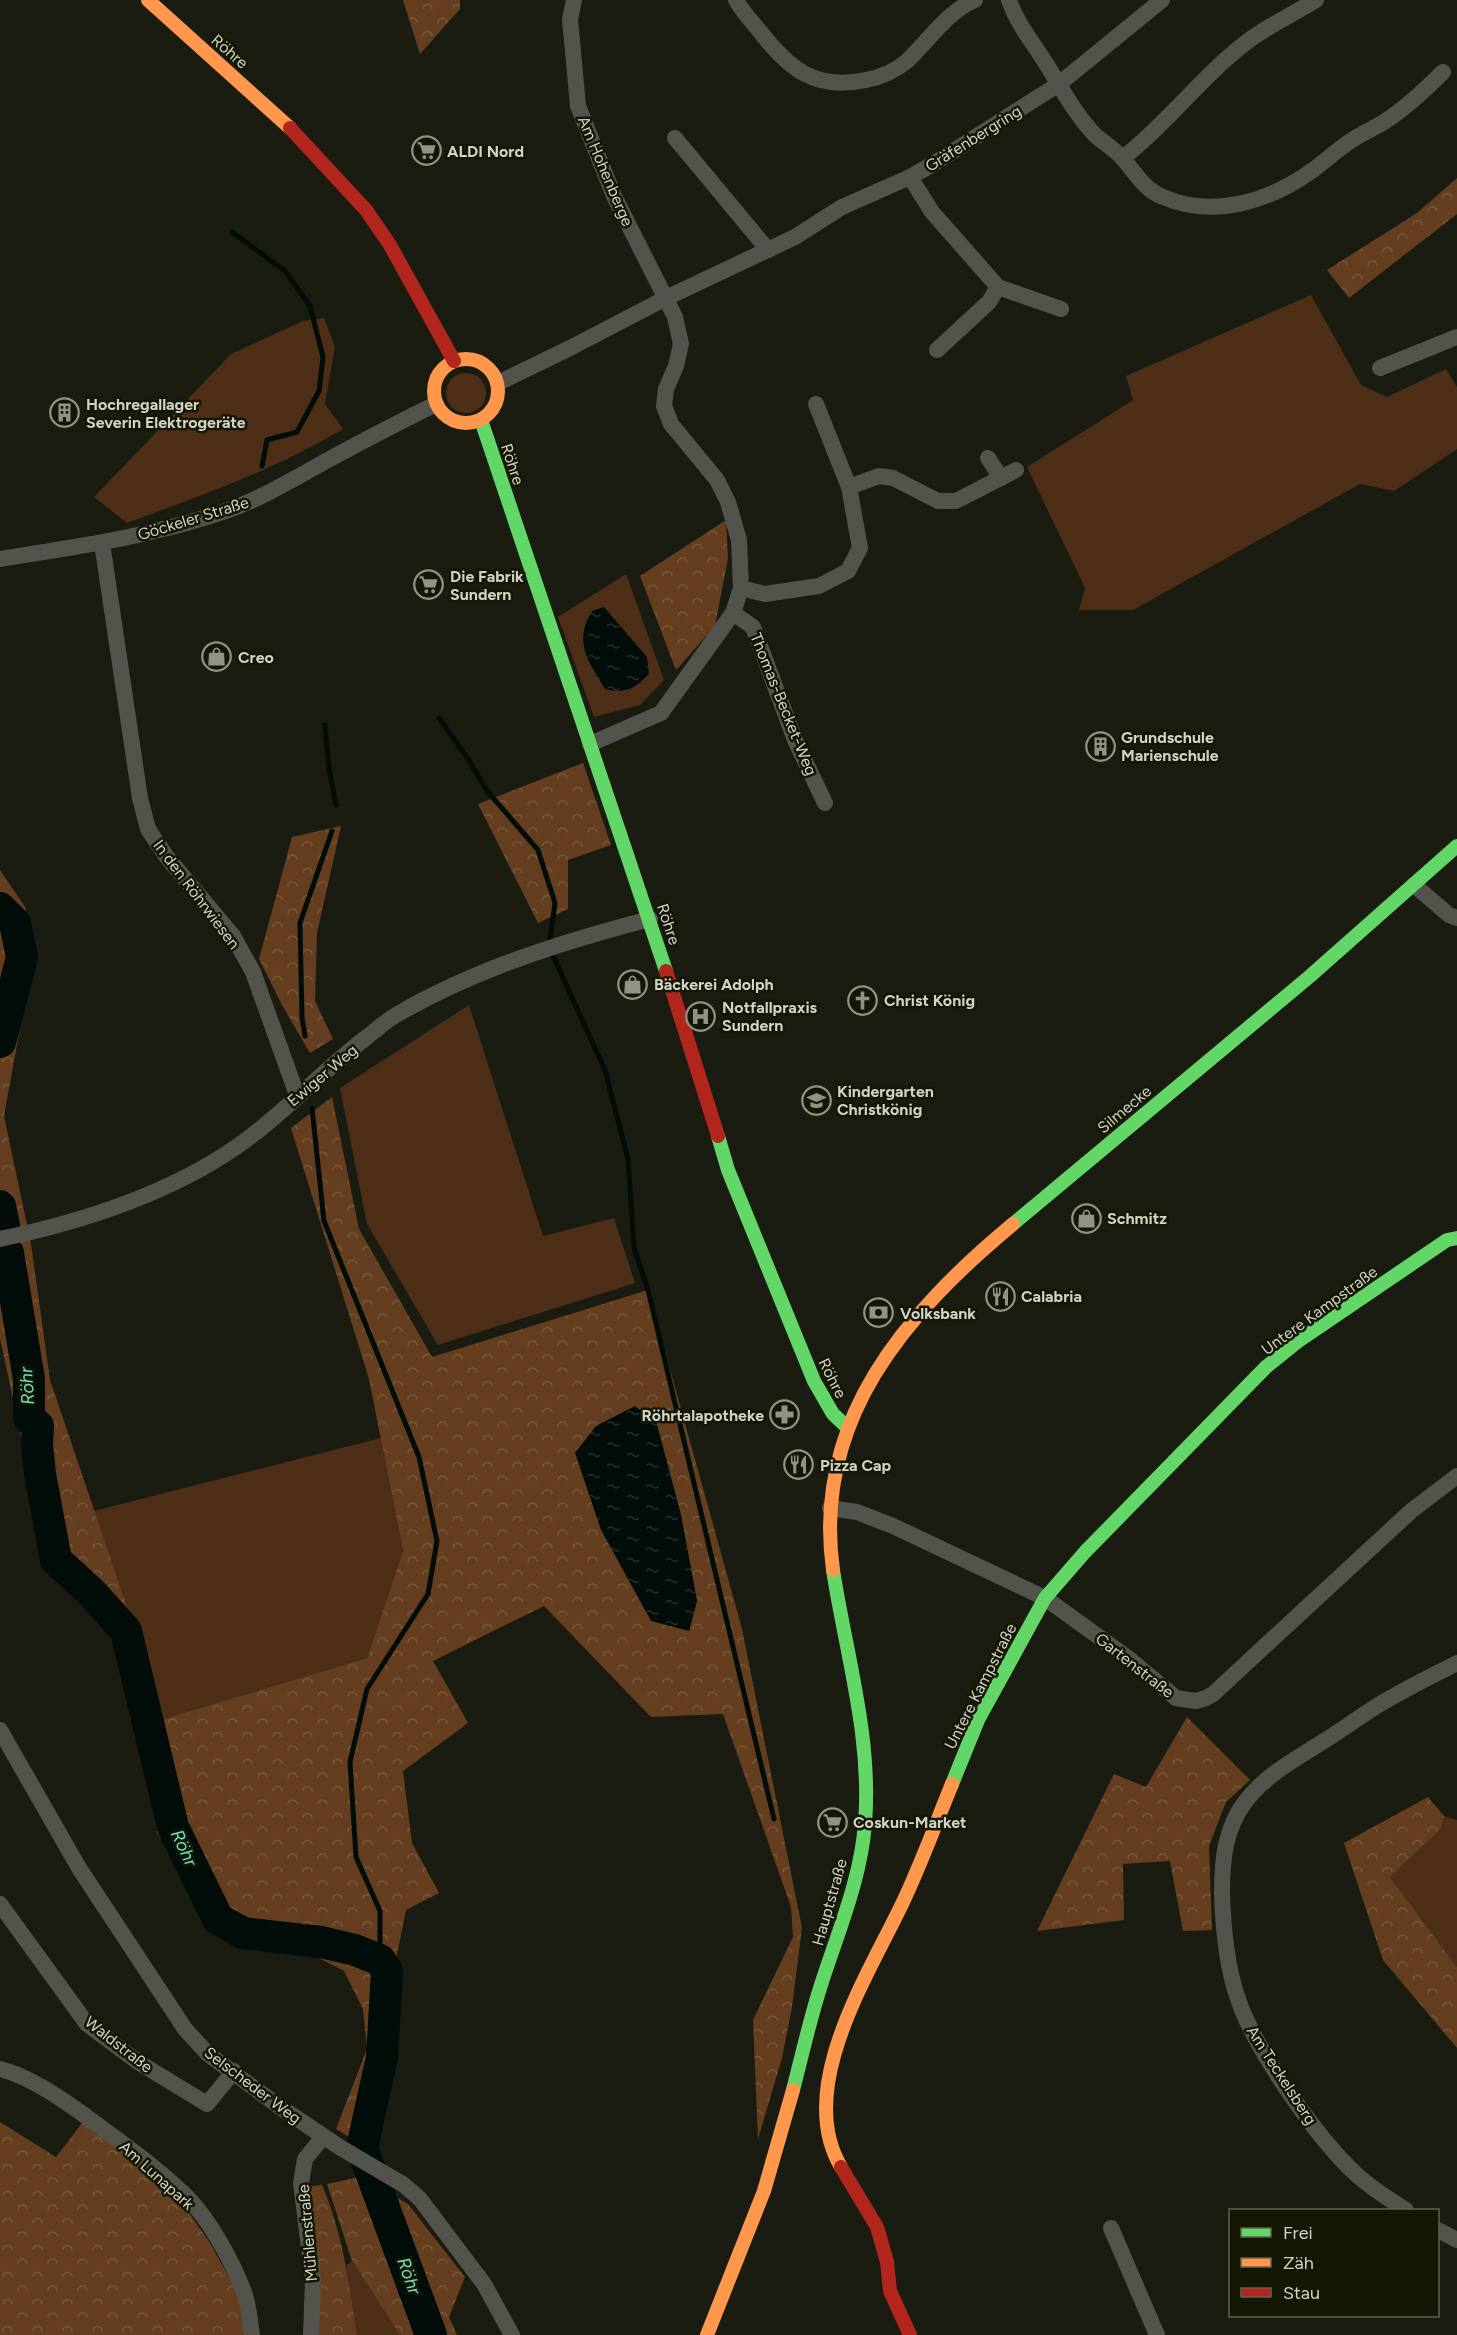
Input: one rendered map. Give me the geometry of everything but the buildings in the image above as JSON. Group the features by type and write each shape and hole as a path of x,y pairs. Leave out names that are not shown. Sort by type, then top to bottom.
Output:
{"main road":[{"name":"Röhre","path":"148,0 279,116 366,210 390,245 454,361"},
{"path":"474,359 483,363 495,375 498,383 498,399 494,409 481,420 458,423 448,418 436,404 435,379 441,370 454,361 474,359"},
{"name":"Röhre","path":"481,420 570,689 650,919 728,1170 814,1381 833,1414 847,1427"},
{"name":"Silmecke","path":"847,1427 858,1403 909,1323 972,1260 1100,1150 1310,976 1457,846"},
{"name":"Untere Kampstraße","path":"910,2335 890,2291 884,2247 877,2227 844,2172 831,2144 826,2118 831,2069 835,2050 853,2005 904,1900 978,1720 1046,1598 1085,1551 1266,1367 1297,1342 1447,1240 1457,1238"},
{"name":"Hauptstraße","path":"707,2335 742,2250 780,2142 813,2011 857,1874 865,1821 866,1777 858,1716 837,1608 830,1557 830,1508 834,1474 847,1427"}],"street":[{"name":"Am Hohenberge","path":"574,0 570,19 578,106 614,196 666,298"},
{"path":"736,0 778,56 823,81 853,84 880,78 893,71 950,17 975,0"},
{"path":"1009,0 1016,18 1068,100 1095,135 1123,158 1141,182 1163,197 1189,205 1232,206 1273,193 1311,171 1350,141 1398,112 1443,72"},
{"name":"Gräfenbergring","path":"498,383 666,298 795,237 843,207 910,177 1059,84 1162,0"},
{"path":"1123,158 1143,142 1203,81 1252,38 1316,0"},
{"path":"675,138 768,250"},
{"path":"910,177 932,212 998,287 1061,309"},
{"path":"937,350 989,302 998,287"},
{"path":"590,744 661,713 733,613 741,588 739,540 728,502 717,480 671,424 664,406 666,389 676,366 681,344 675,316 666,298"},
{"path":"1380,368 1457,337"},
{"name":"Göckeler Straße","path":"0,559 102,543 167,529 220,513 257,498 384,429 436,404"},
{"path":"741,588 765,594 819,586 848,571 860,548 849,487 816,404"},
{"path":"988,458 1001,478"},
{"path":"849,487 879,476 893,478 938,501 956,501 1016,470"},
{"name":"In den Röhrwiesen","path":"102,543 140,798 148,829 166,856 233,936 253,972 297,1095"},
{"name":"Thomas-Becket-Weg","path":"733,613 753,627 795,740 825,803"},
{"path":"1414,885 1449,915 1457,918"},
{"name":"Ewiger Weg","path":"0,1239 28,1234 117,1206 172,1183 226,1154 251,1136 351,1049 395,1016 444,990 499,965 549,947 650,919"},
{"name":"Gartenstraße","path":"830,1508 857,1512 892,1526 1046,1598 1128,1658 1176,1698 1189,1701 1206,1698 1411,1511 1457,1476"},
{"name":"Am Teckelsberg","path":"1403,2209 1359,2176 1332,2147 1280,2078 1247,2021 1237,1996 1226,1952 1222,1900 1224,1858 1228,1836 1235,1818 1245,1801 1269,1777 1377,1705 1457,1663"},
{"name":"Selscheder Weg","path":"0,1730 79,1868 185,2029 208,2054 323,2137 381,2170 420,2199 484,2284 512,2335"},
{"name":"Waldstraße","path":"0,1904 87,2024 138,2062 207,2104 234,2071"},
{"name":"Am Lunapark","path":"0,2069 12,2072 70,2105 124,2145 188,2198 207,2222 234,2269 246,2297 252,2335"},
{"name":"Mühlenstraße","path":"311,2335 313,2280 301,2183 304,2159 323,2137"},
{"path":"1111,2228 1157,2335"},
{"path":"1439,2231 1457,2240"}],"shaded area":[{"path":"1311,295 1361,385 1387,397 1446,369 1457,387 1457,449 1394,491 1360,484 1133,610 1079,610 1085,588 1027,467 1133,400 1126,376"},
{"path":"324,318 335,347 325,404 343,429 263,470 127,523 94,497 231,354 303,321"},
{"path":"466,373 480,379 486,393 480,407 466,413 452,407 446,393 452,379"},
{"path":"626,574 664,680 640,705 594,717 558,617","holes":["629,638 647,657 605,689 585,652"]},
{"path":"469,1005 543,1236 614,1218 635,1283 438,1345 367,1224 340,1088"},
{"path":"381,1438 403,1549 367,1658 163,1719 94,1511"},
{"path":"1444,1816 1457,1820 1457,1967 1390,1877 1441,1829"},
{"path":"352,2261 400,2335 357,2335 346,2265"}],"green space":[{"path":"403,0 460,0 460,9 420,54"},
{"path":"1457,178 1457,214 1349,298 1327,270 1417,213"},
{"path":"726,520 728,558 715,626 676,670 640,576"},
{"path":"583,763 611,845 568,860 568,909 538,923 478,804"},
{"path":"341,826 317,933 315,1001 333,1039 310,1053 259,959 292,837"},
{"path":"0,870 25,907 33,957 4,1116 31,1244 50,1380 163,1719 367,1658 403,1550 369,1379 291,1128 332,1097 359,1229 432,1357 648,1290 742,1629 802,1928 792,2007 782,2058 758,2139 753,2020 793,1937 791,1907 723,1714 651,1717 544,1606 433,1661 468,1723 403,1771 412,1843 439,1893 406,1910 392,1979 370,2150 336,2129 367,2049 363,2009 344,1971 300,1948 228,1920 156,1832 166,1821 117,1638 49,1568 0,1338","holes":["656,1421 681,1515 697,1601 689,1631"]},
{"path":"1187,1717 1250,1780 1226,1802 1209,1846 1212,1930 1183,1931 1170,1861 1123,1864 1124,1920 1037,1931 1114,1774 1146,1787"},
{"path":"1428,1797 1444,1816 1441,1829 1390,1877 1457,1967 1457,2048 1383,1960 1344,1843"},
{"path":"0,2122 56,2157 83,2122 178,2197 210,2243 242,2300 247,2335 0,2335"},
{"path":"360,2177 408,2204 465,2277 449,2317 457,2335 400,2335 352,2261 327,2184"},
{"path":"322,2185 340,2240 357,2335 315,2335 305,2187"}],"water":[{"path":"604,607 647,657 649,674 629,689 619,691 605,689 585,651 583,642 586,622 592,611"},
{"path":"635,1406 656,1421 681,1515 697,1601 689,1631 651,1621 601,1530 575,1453 596,1426"}],"waterway":[{"path":"232,232 285,271 310,306 323,357 319,391 297,432 267,440 262,466"},
{"path":"439,718 488,792 538,850 555,903 549,947 605,1070 628,1159 634,1248 648,1290 774,1819"},
{"path":"325,725 329,769 336,805"},
{"path":"305,1036 302,1017 300,923 332,831"},
{"name":"Röhr","path":"0,908 15,923 22,957 0,1042"},
{"path":"312,1108 324,1221 419,1457 437,1541 428,1594 367,1689 350,1762 356,1857 380,1911 380,1960"},
{"name":"Röhr","path":"0,1206 4,1226"},
{"name":"Röhr","path":"8,1253 29,1379 29,1418 38,1426 40,1474 56,1560 93,1594 126,1631 173,1827 218,1919 243,1933 321,1942 355,1950 380,1960 387,1971 382,2057 362,2148 431,2335"}],"traffic: fast":[{"path":"481,420 666,971"},
{"path":"1013,1224 1309,977 1457,846"},
{"path":"718,1136 728,1170 814,1381 833,1414 847,1427"},
{"path":"952,1784 978,1720 1045,1598 1085,1552 1266,1367 1297,1342 1447,1240 1457,1238"},
{"path":"793,2090 817,1998 854,1885 865,1823 865,1759 833,1570"}],"traffic: slow":[{"path":"148,0 290,128"},
{"path":"460,359 472,359 489,368 496,379 498,391 496,403 489,414 472,423 460,423 448,418 439,409 434,397 434,385 439,373 448,364 460,359"},
{"path":"833,1570 830,1516 837,1465 852,1418 875,1374 903,1333 936,1295 1013,1224"},
{"path":"841,2167 829,2136 826,2102 831,2067 856,1997 910,1888 952,1784"},
{"path":"707,2335 764,2191 793,2090"}],"traffic: jam":[{"path":"290,128 366,210 390,245 454,361"},
{"path":"666,971 718,1136"},
{"path":"841,2167 877,2227 887,2262 890,2291 910,2335"}],"place":[{"name":"ALDI Nord","path":"426,151"},
{"name":"Hochregallager Severin Elektrogeräte","path":"65,413"},
{"name":"Die Fabrik Sundern","path":"429,585"},
{"name":"Creo","path":"217,657"},
{"name":"Grundschule Marienschule","path":"1100,746"},
{"name":"Bäckerei Adolph","path":"633,984"},
{"name":"Christ König","path":"863,1000"},
{"name":"Notfallpraxis Sundern","path":"701,1016"},
{"name":"Kindergarten Christkönig","path":"816,1100"},
{"name":"Schmitz","path":"1086,1218"},
{"name":"Calabria","path":"1000,1296"},
{"name":"Volksbank","path":"879,1313"},
{"name":"Röhrtalapotheke","path":"785,1415"},
{"name":"Pizza Cap","path":"799,1465"},
{"name":"Coskun-Market","path":"832,1822"}]}
